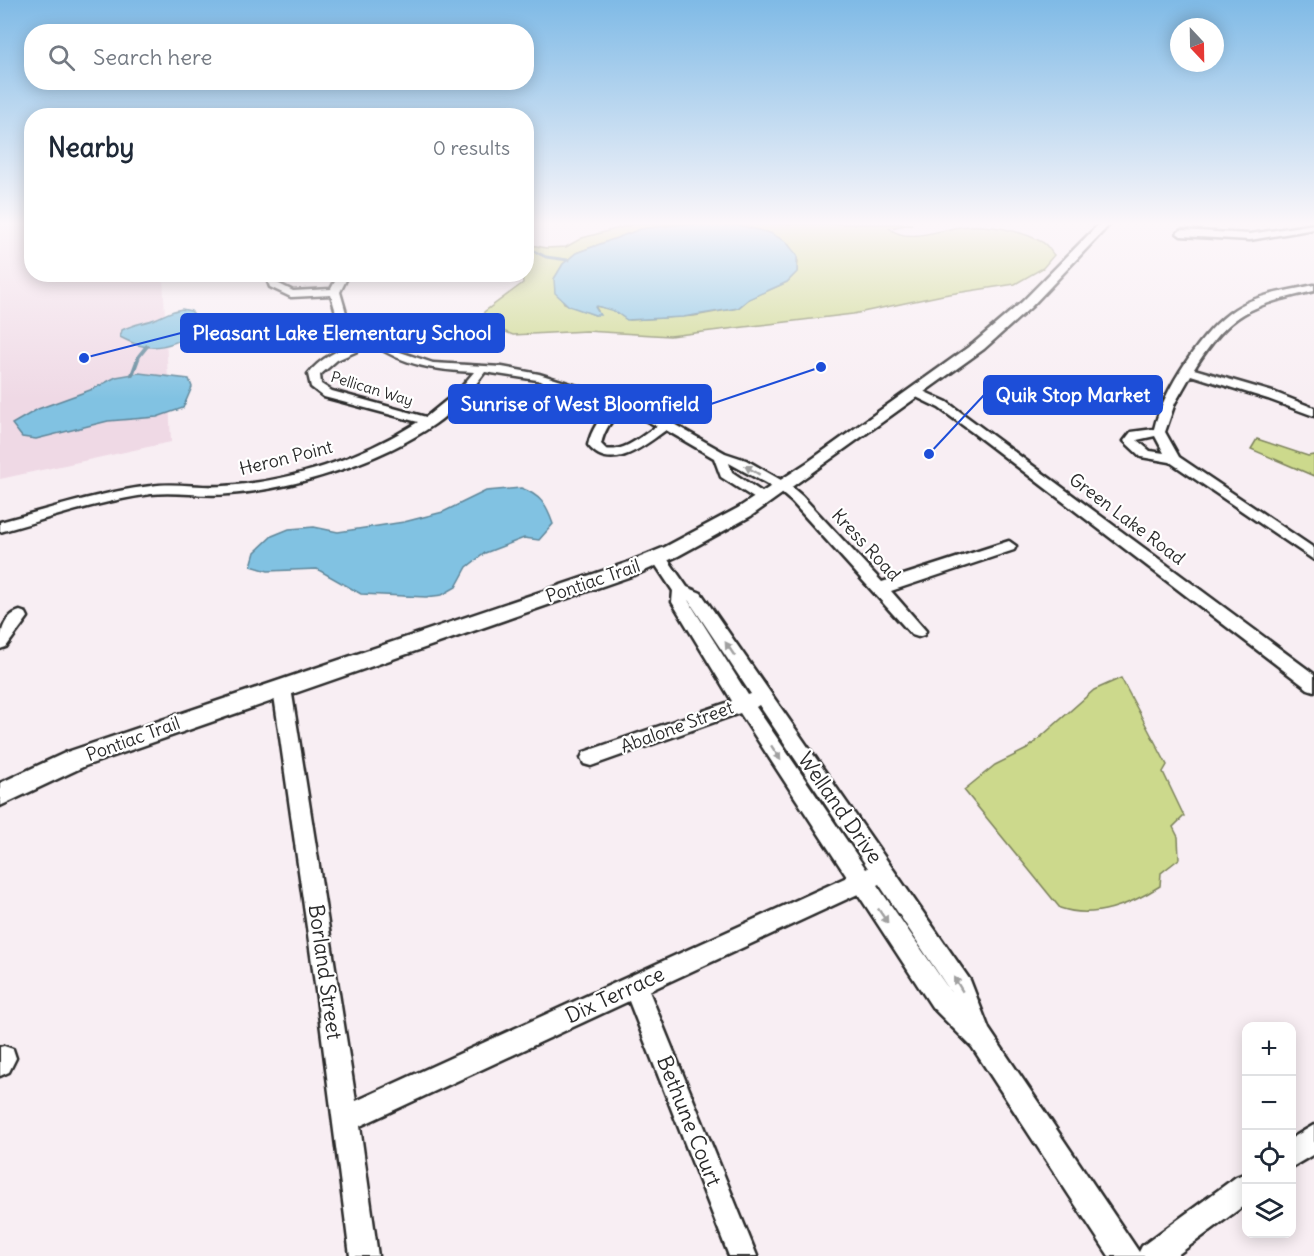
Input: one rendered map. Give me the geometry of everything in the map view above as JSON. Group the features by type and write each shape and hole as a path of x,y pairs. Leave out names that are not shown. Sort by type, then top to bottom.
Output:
{"main road":[{"name":"Pontiac Trail","path":"0,795 76,759 659,558 720,528 783,487 998,331 1049,283"}],"street":[{"path":"272,283 291,294 335,292 340,283"},
{"path":"1314,288 1275,298 1238,312 1218,329 1173,393 1162,416 1159,432 1174,459 1314,555"},
{"name":"Kress Road","path":"335,292 340,314 393,353 433,366 502,370 538,377 621,404 666,425 720,456 741,463 783,487 797,499 918,631"},
{"name":"Pellican Way","path":"374,340 322,363 314,374 315,385 328,394 430,422"},
{"name":"Heron Point","path":"0,528 122,495 154,490 232,490 268,484 354,458 430,422 465,393 482,369"},
{"path":"1189,371 1272,396 1314,412"},
{"name":"Green Lake Road","path":"914,391 944,405 1314,684"},
{"path":"621,404 615,408 597,435 594,445 597,450 606,454 625,453 666,425"},
{"path":"1159,432 1135,435 1130,441 1146,454 1174,459"},
{"path":"720,456 726,474 765,499"},
{"path":"879,589 1009,546"},
{"name":"Welland Drive","path":"659,558 681,591 680,602 884,871 962,988 981,1038"},
{"path":"0,643 20,617"},
{"name":"Borland Street","path":"282,688 364,1256"},
{"name":"Welland Drive","path":"754,700 860,882 940,999 981,1038 1126,1256"},
{"name":"Abalone Street","path":"591,758 754,700"},
{"name":"Dix Terrace","path":"346,1119 884,871"},
{"name":"Bethune Court","path":"635,986 743,1256"},
{"path":"1296,1151 1314,1138"},
{"path":"1152,1256 1242,1190"}],"shaded area":[{"path":"0,283 163,283 171,442 0,479"}],"green space":[{"path":"523,283 556,283 564,303 595,315 598,311 595,306 611,309 630,320 694,316 738,308 749,299 786,283 1017,283 853,314 670,336 586,331 513,335 484,323 484,312"},
{"path":"1257,439 1308,456 1314,455 1314,476 1251,449"},
{"path":"1121,678 1167,765 1163,772 1184,816 1173,827 1178,837 1179,859 1161,873 1160,886 1125,904 1086,912 1060,908 964,790 995,765 1027,749 1094,690"}],"water":[{"path":"554,283 786,283 749,299 738,308 683,317 627,320 614,311 597,306 595,307 600,315 569,306 555,293"},
{"path":"182,309 191,311 200,320 191,334 183,339 165,345 146,347 120,337 122,330 126,328"},
{"path":"139,373 189,379 192,387 183,408 157,417 108,421 36,439 22,437 12,424 38,409 93,389 116,377"},
{"path":"521,488 541,501 553,524 539,540 524,538 485,553 467,567 456,587 442,595 426,597 361,594 317,569 268,571 251,566 255,552 272,536 289,529 314,527 338,532 404,522 443,512 486,491"}],"waterway":[{"path":"132,375 139,356 147,346"}],"place":[{"name":"Pleasant Lake Elementary School","path":"84,358"},
{"name":"Sunrise of West Bloomfield","path":"821,367"},
{"name":"Quik Stop Market","path":"929,454"}]}
